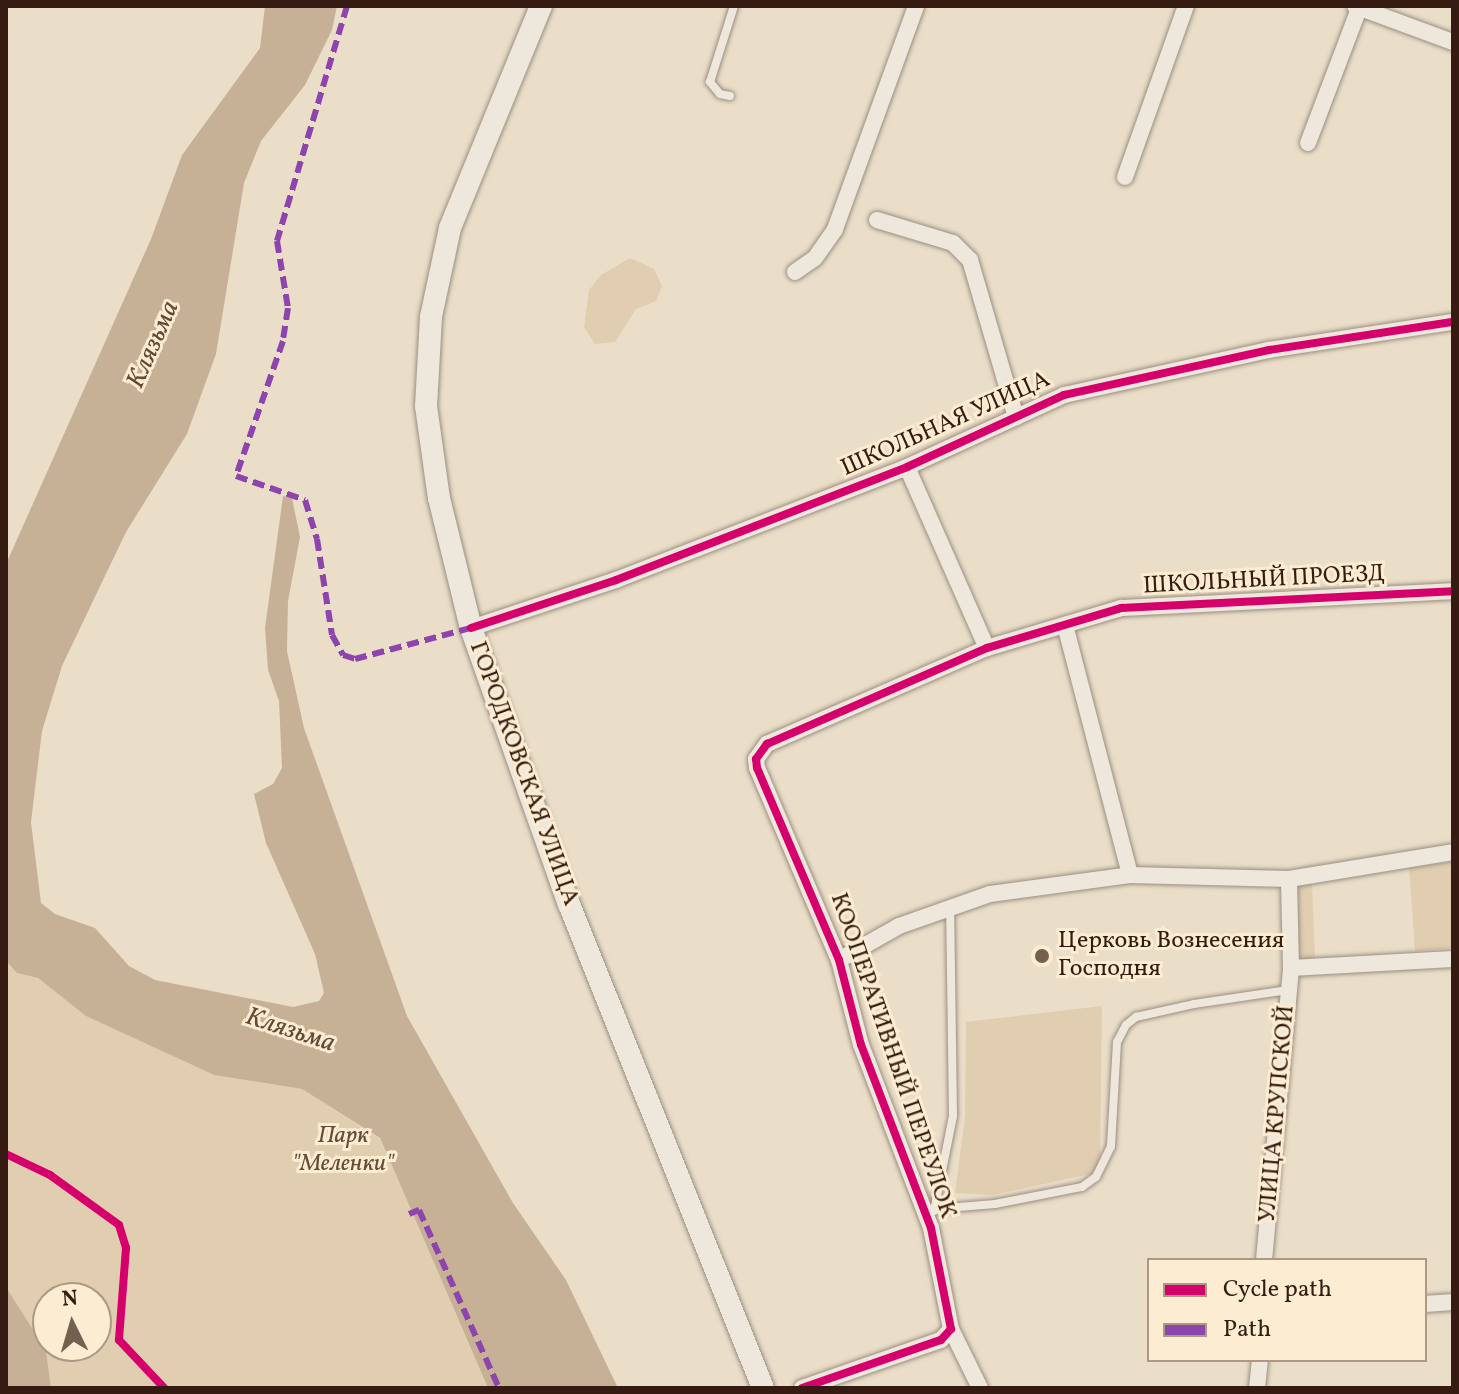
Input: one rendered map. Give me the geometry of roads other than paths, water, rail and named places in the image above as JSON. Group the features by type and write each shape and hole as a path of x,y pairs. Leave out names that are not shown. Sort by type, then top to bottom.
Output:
{"main road":[{"name":"ГОРОДКОВСКАЯ УЛИЦА","path":"541,6 450,228 431,317 428,422 439,498 471,628 569,904 763,1388"}],"street":[{"path":"795,272 815,258 835,229 916,6"},
{"path":"1125,177 1186,6"},
{"path":"1308,143 1358,7 1453,42"},
{"path":"877,220 953,243 970,260 1016,417"},
{"name":"ШКОЛЬНАЯ УЛИЦА","path":"471,628 616,580 907,467 1016,417 1116,380 1453,322"},
{"path":"907,467 987,648"},
{"name":"ШКОЛЬНЫЙ ПРОЕЗД","path":"767,744 987,648 1121,608 1453,591"},
{"path":"1065,625 1130,875"},
{"name":"КООПЕРАТИВНЫЙ ПЕРЕУЛОК","path":"767,744 756,759 765,793 821,908 839,960 861,1045 931,1228 951,1329 980,1388"},
{"path":"839,960 899,926 990,894 1130,875 1289,879 1453,852"},
{"name":"УЛИЦА КРУПСКОЙ","path":"1264,1258 1291,968 1289,879"},
{"path":"1291,968 1453,959"},
{"path":"1427,1304 1453,1302"},
{"path":"802,1388 941,1340 951,1329"},
{"path":"1257,1388 1260,1362"}],"lane":[{"path":"730,96 720,94 710,82 734,6"},
{"path":"931,1228 953,1116 950,906"},
{"path":"935,1209 995,1204 1082,1187 1096,1177 1111,1146 1117,1042 1126,1025 1136,1017 1194,1004 1289,990"}],"water":[{"name":"Клязьма","path":"265,6 337,6 332,30 305,85 261,141 244,183 216,354 187,434 126,532 62,666 42,731 31,822 41,903 55,914 95,928 129,966 155,980 293,1007 319,1001 324,993 315,954 266,843 254,794 273,784 282,768 279,701 268,670 265,628 283,496 292,498 300,537 288,601 287,651 304,728 407,1016 513,1203 566,1280 618,1388 488,1388 380,1138 302,1089 214,1075 86,1016 38,978 17,973 6,961 6,564 151,239 182,155 260,48"},
{"path":"6,1287 32,1328 32,1362 48,1362 51,1388 6,1388"}],"place":[{"name":"Церковь Вознесения Господня","path":"1042,956"}],"park label":[{"name":"Парк \"Меленки\"","path":"343,1151"}]}
